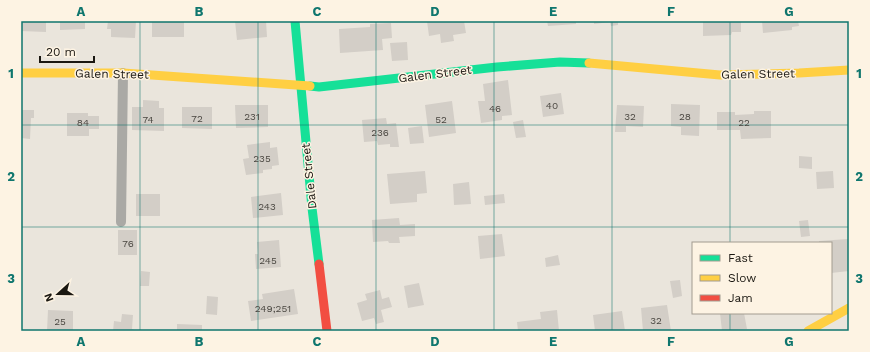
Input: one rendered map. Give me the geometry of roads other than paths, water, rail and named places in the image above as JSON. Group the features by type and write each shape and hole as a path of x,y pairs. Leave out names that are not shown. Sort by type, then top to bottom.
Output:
{"street":[{"name":"Dale Street","path":"295,21 300,85 327,331"},
{"name":"Galen Street","path":"21,74 123,73 319,87 497,67 560,62 596,63 720,75 849,70"},
{"path":"808,331 849,308"}],"lane":[{"path":"121,222 123,73"}]}
